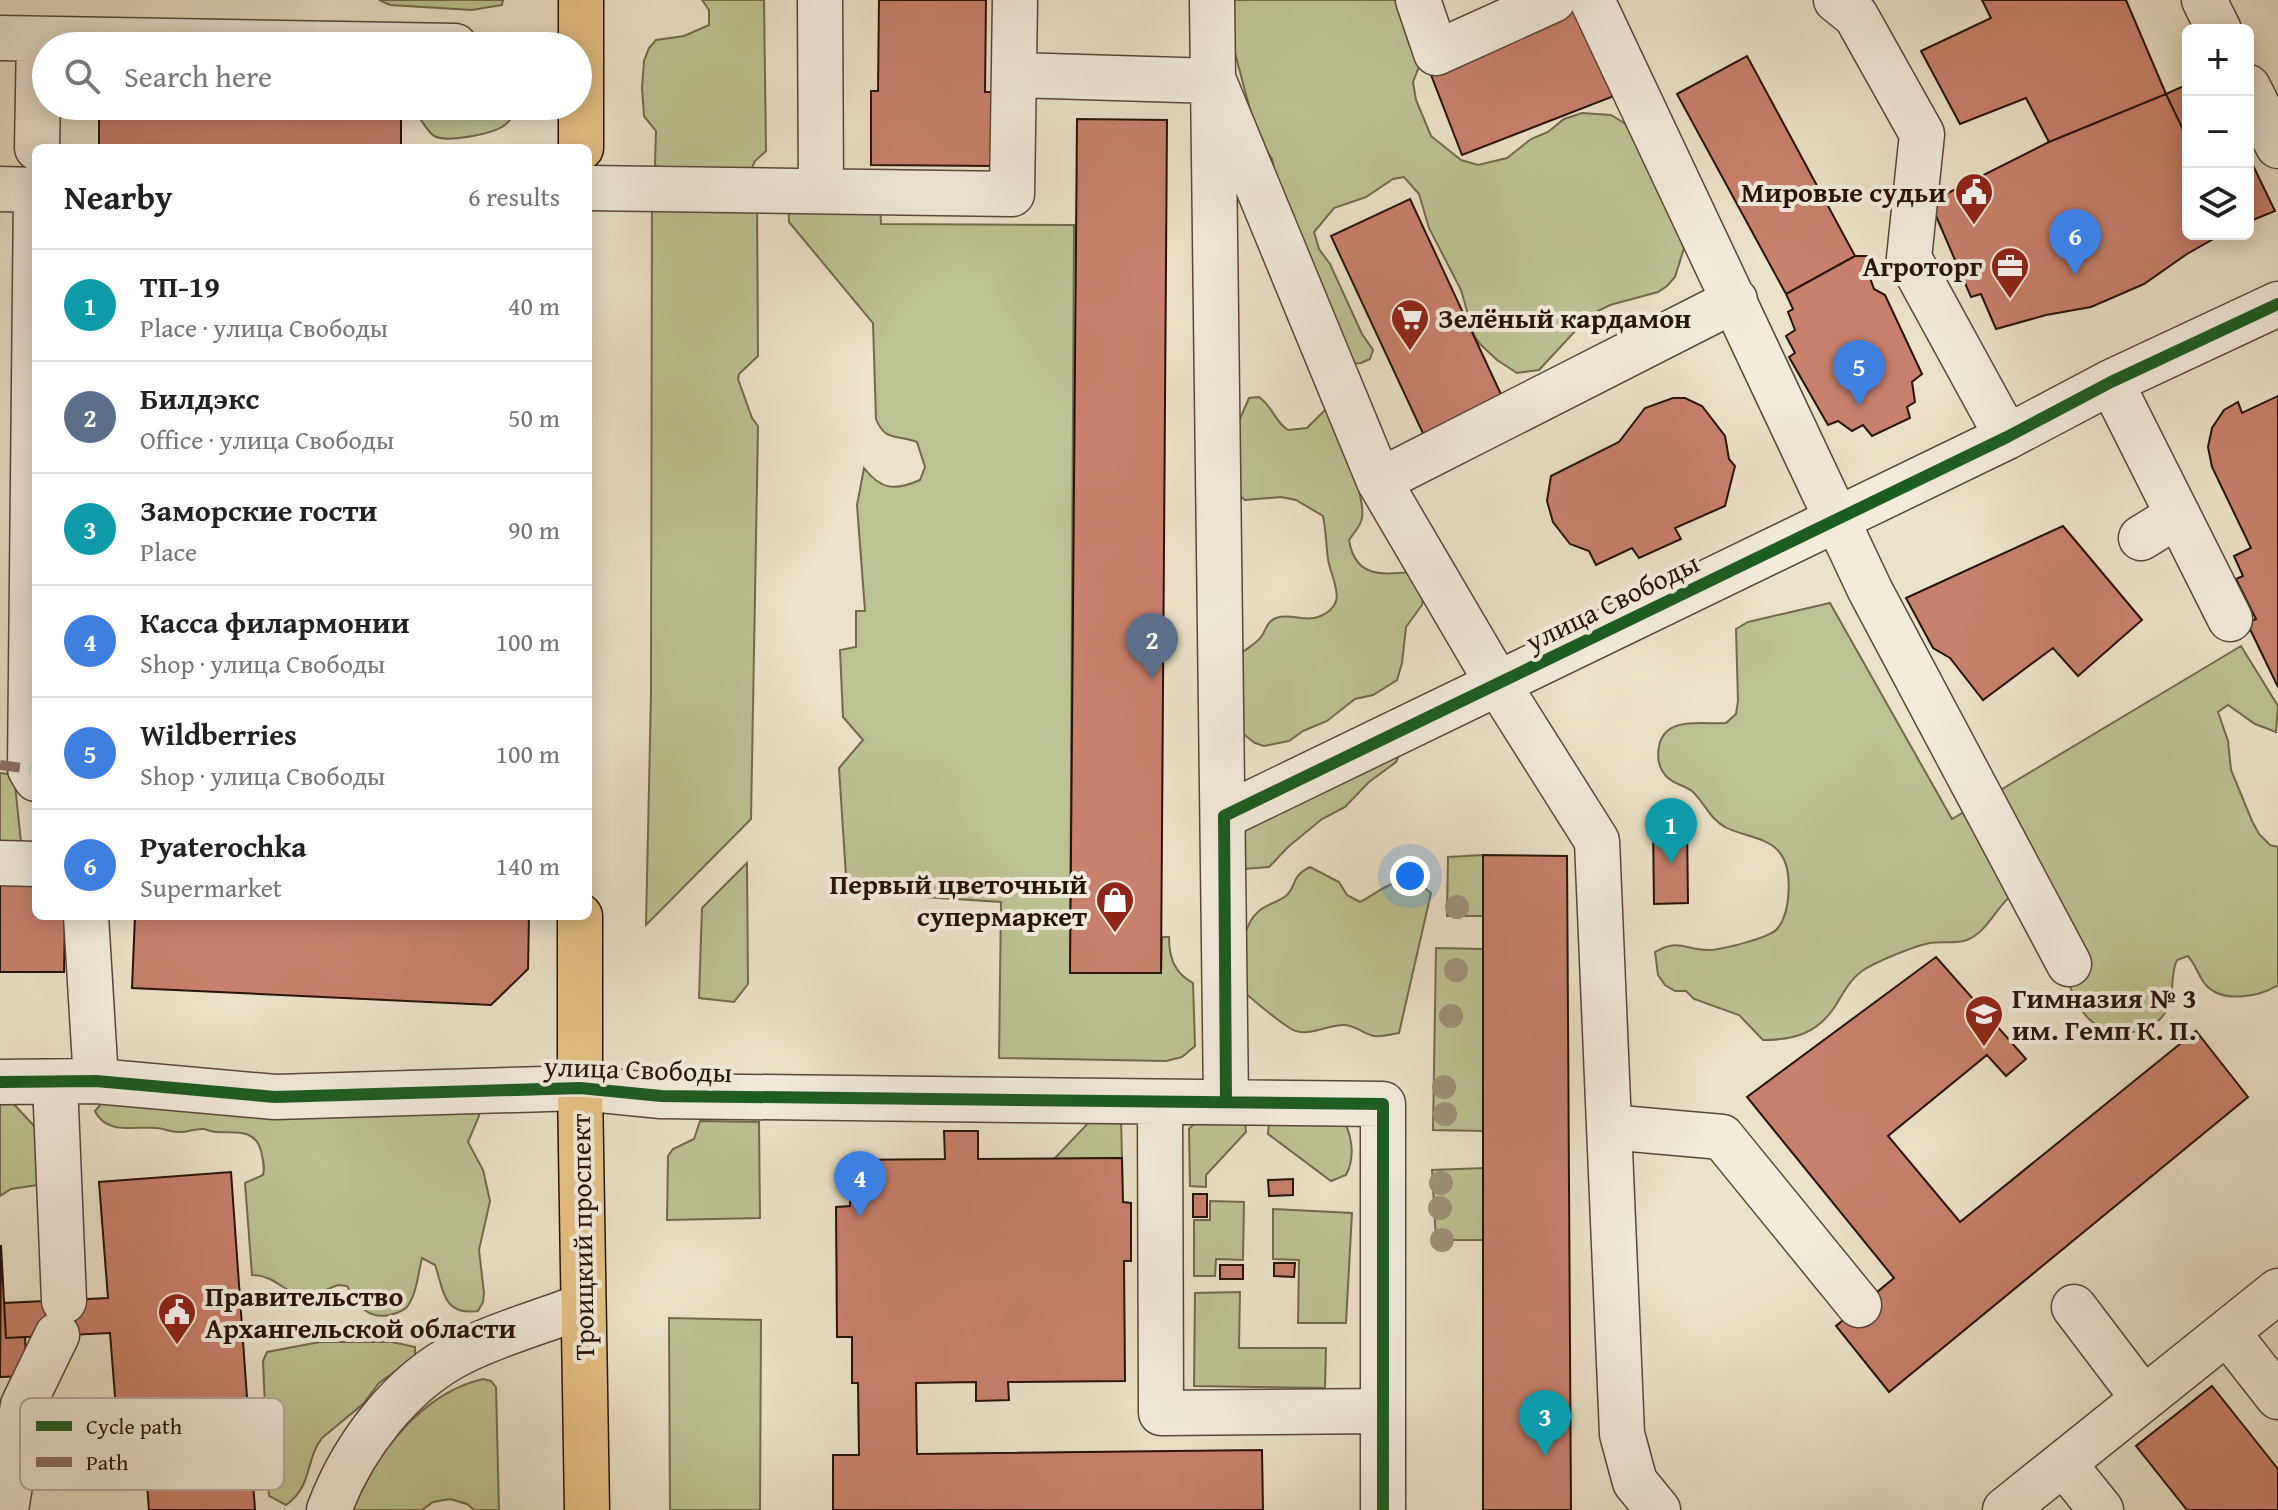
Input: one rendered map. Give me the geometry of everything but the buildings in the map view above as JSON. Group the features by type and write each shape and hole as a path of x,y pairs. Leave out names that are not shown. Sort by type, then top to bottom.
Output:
{"main road":[{"path":"580,32 581,0"},
{"path":"581,120 581,144"},
{"name":"Троицкий проспект","path":"580,920 587,1510"}],"street":[{"path":"820,0 821,191"},
{"path":"592,188 1012,194 1015,0"},
{"path":"1212,0 1226,1102"},
{"path":"1418,0 1436,53 1553,0"},
{"path":"1592,0 1870,590 2069,964"},
{"path":"1836,0 1856,16 1922,134 1909,258 2007,437"},
{"path":"2204,0 2216,24"},
{"path":"19,38 32,117"},
{"path":"1014,75 1214,81"},
{"path":"1214,81 1379,481 1498,684 1597,841 1622,1434 1635,1482 1658,1510"},
{"path":"2253,96 2278,146"},
{"path":"32,120 36,144"},
{"path":"0,189 32,191"},
{"path":"32,261 23,420 32,708"},
{"path":"1379,481 1735,300"},
{"name":"улица Свободы","path":"1224,816 2007,437 2111,382 2278,304"},
{"path":"2111,382 2230,619"},
{"path":"2141,538 2178,515"},
{"path":"0,863 32,864"},
{"path":"6,1510 11,1406 61,1318 86,920"},
{"name":"улица Свободы","path":"0,1082 75,1082 275,1097 580,1088 661,1096 1383,1104 1383,1411"},
{"path":"1160,1102 1161,1413 1383,1411 1383,1510"},
{"path":"1609,1127 1722,1137 1859,1305"},
{"path":"2005,1510 2278,1291"},
{"path":"329,1510 354,1455 427,1373 462,1352 583,1306"},
{"path":"2074,1307 2143,1398"},
{"path":"2227,1332 2278,1397"},
{"path":"2064,1464 2101,1510"}],"green space":[{"path":"379,0 503,0 502,5 472,10 390,5"},
{"path":"702,0 764,0 766,151 755,161 747,179 657,168 655,164 656,131 644,116 644,61 656,40 684,36 709,25 709,10"},
{"path":"1232,0 1434,0 1424,54 1413,82 1416,100 1431,136 1461,160 1478,165 1507,158 1564,119 1582,113 1611,115 1634,129 1675,210 1684,248 1675,277 1658,292 1610,305 1590,315 1539,370 1517,373 1497,360 1474,335 1461,290 1429,228 1419,194 1404,177 1393,179 1366,197 1334,208 1314,232 1319,249 1330,264 1362,334 1373,350 1370,359 1348,364 1283,205 1272,159 1260,141 1234,49"},
{"path":"509,120 496,130 448,139 434,136 422,122"},
{"path":"652,197 757,198 758,356 739,374 738,379 758,426 751,819 646,925 651,694"},
{"path":"788,199 880,200 881,224 1074,225 1070,972 1161,973 1162,937 1169,937 1174,964 1193,983 1195,1046 1182,1057 1166,1061 999,1058 1001,902 847,892 839,768 863,740 843,717 840,650 856,647 856,611 865,611 857,505 864,468 876,481 896,487 920,480 925,467 917,442 888,434 876,419 873,323 789,222"},
{"path":"1259,397 1288,430 1307,428 1327,408 1360,494 1361,521 1349,540 1352,552 1357,561 1370,571 1410,572 1423,596 1422,605 1406,627 1397,680 1373,695 1355,699 1327,721 1289,741 1264,746 1242,733 1238,656 1259,640 1268,624 1276,618 1308,619 1328,612 1334,606 1336,591 1328,559 1323,516 1296,500 1281,497 1245,500 1239,495 1231,439 1249,398"},
{"path":"1830,603 1952,819 2241,646 2278,706 2276,732 2255,724 2228,705 2218,712 2228,741 2231,770 2252,821 2270,845 2278,847 2278,985 2251,995 2221,994 2205,984 2188,956 2177,960 2170,1001 2158,1021 2139,1031 2107,1030 2089,1019 2081,1009 2058,961 2014,893 1981,931 1967,940 1923,945 1862,971 1822,1022 1795,1036 1763,1040 1739,1015 1665,985 1658,975 1655,952 1676,945 1700,950 1714,949 1765,936 1782,922 1789,891 1787,869 1775,848 1720,824 1692,791 1666,776 1658,758 1662,737 1677,726 1726,723 1736,714 1736,629 1748,622"},
{"path":"1400,753 1396,762 1369,782 1345,807 1322,819 1269,867 1244,869 1242,827"},
{"path":"0,773 14,775 22,852 0,851"},
{"path":"1483,855 1483,916 1447,916 1448,857"},
{"path":"747,863 748,984 734,1002 699,998 702,908"},
{"path":"1310,867 1339,882 1347,895 1360,902 1387,886 1403,881 1412,882 1431,893 1399,1033 1374,1036 1345,1025 1308,1032 1296,1031 1242,989 1243,947 1252,918 1287,895 1297,877"},
{"path":"1436,948 1483,949 1484,1131 1433,1130"},
{"path":"0,1099 9,1099 37,1129 38,1185 11,1189 0,1196"},
{"path":"110,1100 477,1105 479,1116 468,1142 483,1170 490,1201 479,1250 484,1293 478,1311 466,1312 451,1305 443,1292 435,1265 422,1258 415,1290 407,1307 381,1316 363,1309 347,1286 338,1285 305,1298 274,1281 252,1275 245,1183 263,1175 264,1169 261,1151 254,1138 243,1133 204,1129 177,1132 106,1124 95,1111"},
{"path":"1340,1115 1350,1136 1351,1160 1346,1175 1331,1181 1268,1134 1269,1121"},
{"path":"1093,1118 1121,1118 1122,1158 1054,1159"},
{"path":"1199,1118 1245,1121 1246,1132 1206,1175 1206,1187 1190,1186 1189,1129"},
{"path":"700,1121 759,1122 760,1218 667,1220 668,1156 673,1149 694,1139"},
{"path":"1484,1168 1484,1240 1436,1240 1432,1170"},
{"path":"1210,1201 1244,1202 1243,1260 1216,1259 1215,1276 1194,1276 1194,1220 1210,1220"},
{"path":"1273,1209 1352,1213 1346,1323 1298,1323 1299,1260 1273,1259"},
{"path":"1240,1292 1239,1348 1326,1348 1325,1388 1194,1386 1195,1293"},
{"path":"669,1318 761,1320 760,1510 670,1510"},
{"path":"320,1342 392,1342 415,1347 415,1357 379,1383 363,1404 322,1438 301,1490 286,1505 269,1496 269,1490 284,1490 284,1398 265,1398 263,1361 267,1352"},
{"path":"483,1379 491,1381 496,1387 499,1510 474,1510 467,1504 450,1499 433,1502 422,1510 343,1510 386,1449 419,1414 459,1387"}],"marked path":[{"path":"0,765 30,769"}],"cycle path":[{"path":"1226,1102 1224,816 2007,437 2111,382 2278,304"},
{"path":"0,1082 96,1081 275,1097 580,1088 661,1096 1383,1104 1383,1510"}],"place":[{"name":"Мировые судьи","path":"1974,226"},
{"name":"Pyaterochka","path":"2075,275"},
{"name":"Агроторг","path":"2010,300"},
{"name":"Зелёный кардамон","path":"1410,352"},
{"name":"Wildberries","path":"1859,406"},
{"name":"Билдэкс","path":"1152,679"},
{"name":"ТП-19","path":"1671,864"},
{"name":"Первый цветочный супермаркет","path":"1115,934"},
{"name":"Гимназия № 3 им. Гемп К. П.","path":"1984,1048"},
{"name":"Касса филармонии","path":"860,1217"},
{"name":"Правительство Архангельской области","path":"177,1346"},
{"name":"Заморские гости","path":"1545,1456"}]}
